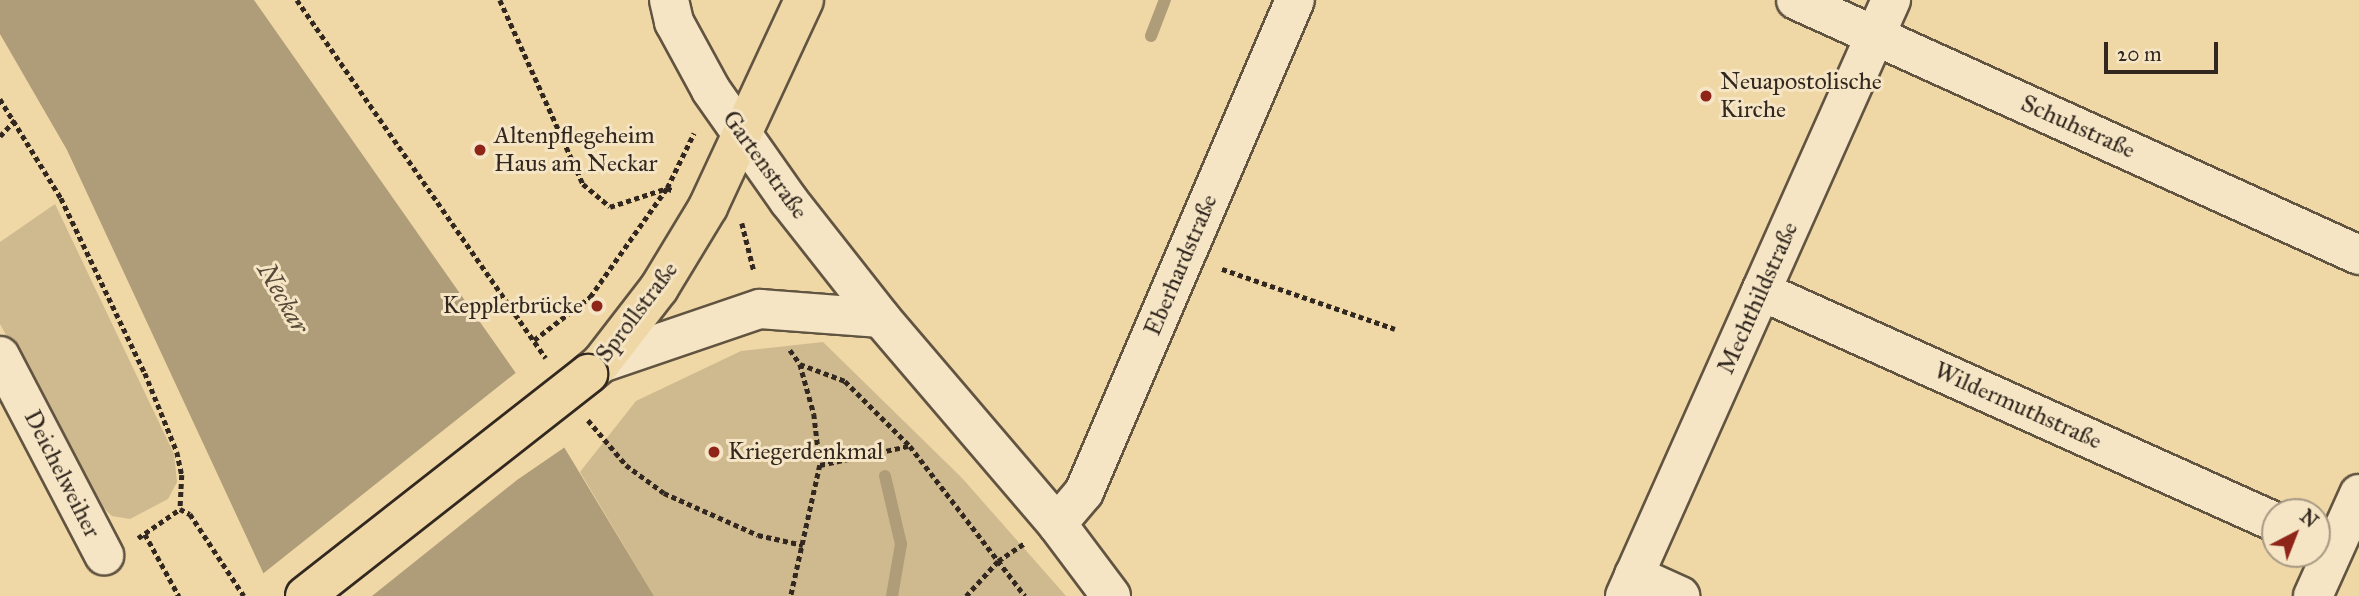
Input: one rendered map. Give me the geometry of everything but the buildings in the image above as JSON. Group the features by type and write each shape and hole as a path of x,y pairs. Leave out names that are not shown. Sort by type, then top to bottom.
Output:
{"main road":[{"name":"Sprollstraße","path":"305,596 594,368 666,277 708,207 804,0"}],"street":[{"name":"Gartenstraße","path":"669,0 674,22 711,90 742,134 881,318 1057,524 1111,596"},
{"name":"Eberhardstraße","path":"1057,524 1084,492 1295,0"},
{"name":"Schuhstraße","path":"1796,0 2359,255"},
{"name":"Mechthildstraße","path":"1630,586 1891,0"},
{"name":"Wildermuthstraße","path":"1761,292 2261,516"},
{"path":"594,368 760,309 881,318"},
{"name":"Deichelweiher","path":"0,356 104,555"},
{"path":"2331,536 2359,494"},
{"path":"2313,596 2320,568"},
{"path":"1630,586 1680,596"}],"path":[{"path":"298,0 548,362"},
{"path":"500,0 583,184 610,207 667,188"},
{"path":"534,340 590,297 667,188 711,90"},
{"path":"0,99 67,210 145,373 177,452 182,475 180,509"},
{"path":"0,136 15,120"},
{"path":"1185,257 1395,329"},
{"path":"800,364 845,381 910,446 1025,596"},
{"path":"583,416 626,465 664,494 758,535 803,545 792,596"},
{"path":"820,466 910,446"},
{"path":"104,555 145,534 180,509"},
{"path":"180,509 198,524 244,596"},
{"path":"145,534 179,596"},
{"path":"966,596 998,561"}],"shaded area":[{"path":"55,204 174,454 177,482 168,499 130,519 112,516 97,502 0,324 0,242"},
{"path":"823,342 962,478 1066,596 654,596 580,472 636,401 741,351"}],"water":[{"name":"Neckar","path":"0,0 254,0 541,409 654,596 274,596 67,150 0,34"}],"pier":[{"path":"518,371 568,445 517,480 372,596 270,596 260,576"}],"waterway":[{"path":"1151,36 1165,0"},
{"path":"885,476 901,544 892,596"}],"place":[{"name":"Neuapostolische Kirche","path":"1706,96"},
{"name":"Altenpflegeheim Haus am Neckar","path":"480,150"},
{"name":"Kepplerbrücke","path":"597,306"},
{"name":"Kriegerdenkmal","path":"714,452"}]}
